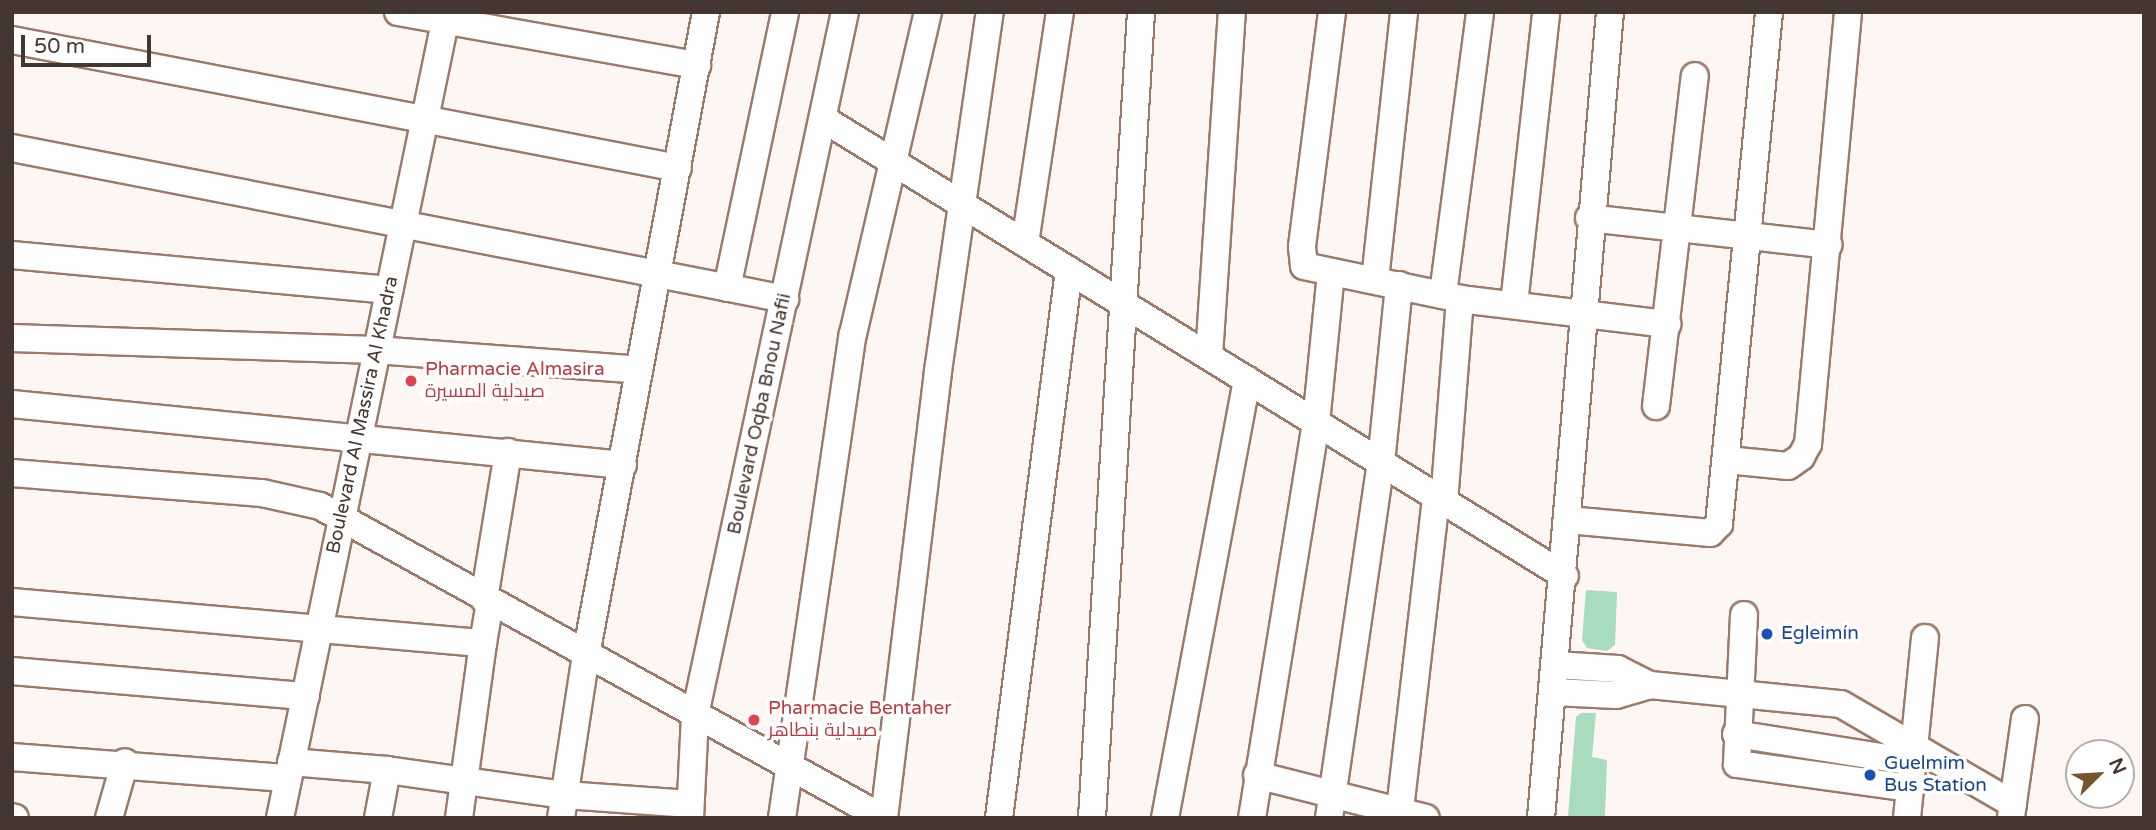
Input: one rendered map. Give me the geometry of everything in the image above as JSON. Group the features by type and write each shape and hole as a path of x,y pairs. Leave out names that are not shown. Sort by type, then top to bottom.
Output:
{"street":[{"path":"398,12 446,16 697,65"},
{"path":"563,806 586,655 706,12"},
{"path":"727,288 785,12"},
{"name":"Boulevard Oqba Bnou Nafii","path":"690,811 695,715 825,120 845,12"},
{"path":"782,818 853,334 896,163 928,12"},
{"path":"12,473 262,493 320,506 341,521 883,818 990,12"},
{"path":"1026,243 1060,12"},
{"path":"1092,818 1141,12"},
{"path":"1209,356 1231,12"},
{"path":"1332,12 1302,247 1304,266 1331,274 1451,296 1667,324"},
{"path":"1331,806 1381,463 1387,283 1404,12"},
{"path":"1399,814 1440,499 1451,296 1480,12"},
{"path":"1514,304 1546,12"},
{"path":"1541,818 1565,576 1589,218 1610,12"},
{"path":"1568,520 1710,533 1719,524 1769,12"},
{"path":"1727,460 1788,466 1801,457 1808,444 1848,12"},
{"name":"Boulevard Al Massira Al Khadra","path":"280,818 446,16"},
{"path":"12,40 678,168"},
{"path":"1656,406 1695,76"},
{"path":"825,120 1565,576"},
{"path":"12,148 785,299"},
{"path":"1589,218 1828,245"},
{"path":"12,255 389,290"},
{"path":"999,818 1069,270"},
{"path":"1252,818 1316,423 1331,274"},
{"path":"12,338 376,350 639,370"},
{"path":"1165,818 1247,380"},
{"path":"12,404 358,436 623,466"},
{"path":"459,818 508,452"},
{"path":"12,602 320,626 483,643"},
{"path":"1744,615 1734,759 1738,765 1910,788"},
{"path":"1908,818 1925,639"},
{"path":"1556,665 1618,669 1650,685 1840,704 1914,753 2012,811 2025,719"},
{"path":"12,671 306,696"},
{"path":"1554,692 1616,695 1650,685"},
{"path":"1736,734 1914,753"},
{"path":"12,757 289,770 387,770 463,783 563,806 690,811"},
{"path":"109,818 125,762"},
{"path":"378,818 387,770"},
{"path":"1258,775 1331,806 1426,818"}],"green space":[{"path":"1586,590 1617,592 1615,645 1607,651 1587,648 1582,640"},
{"path":"1581,713 1596,713 1592,757 1607,760 1605,817 1568,816 1576,717"}],"place":[{"name":"Pharmacie Almasira صيدلية المسيرة","path":"411,381"},
{"name":"Egleimín","path":"1767,634"},
{"name":"Pharmacie Bentaher صيدلية بنطاهر","path":"754,720"},
{"name":"Guelmim Bus Station","path":"1870,775"}]}
